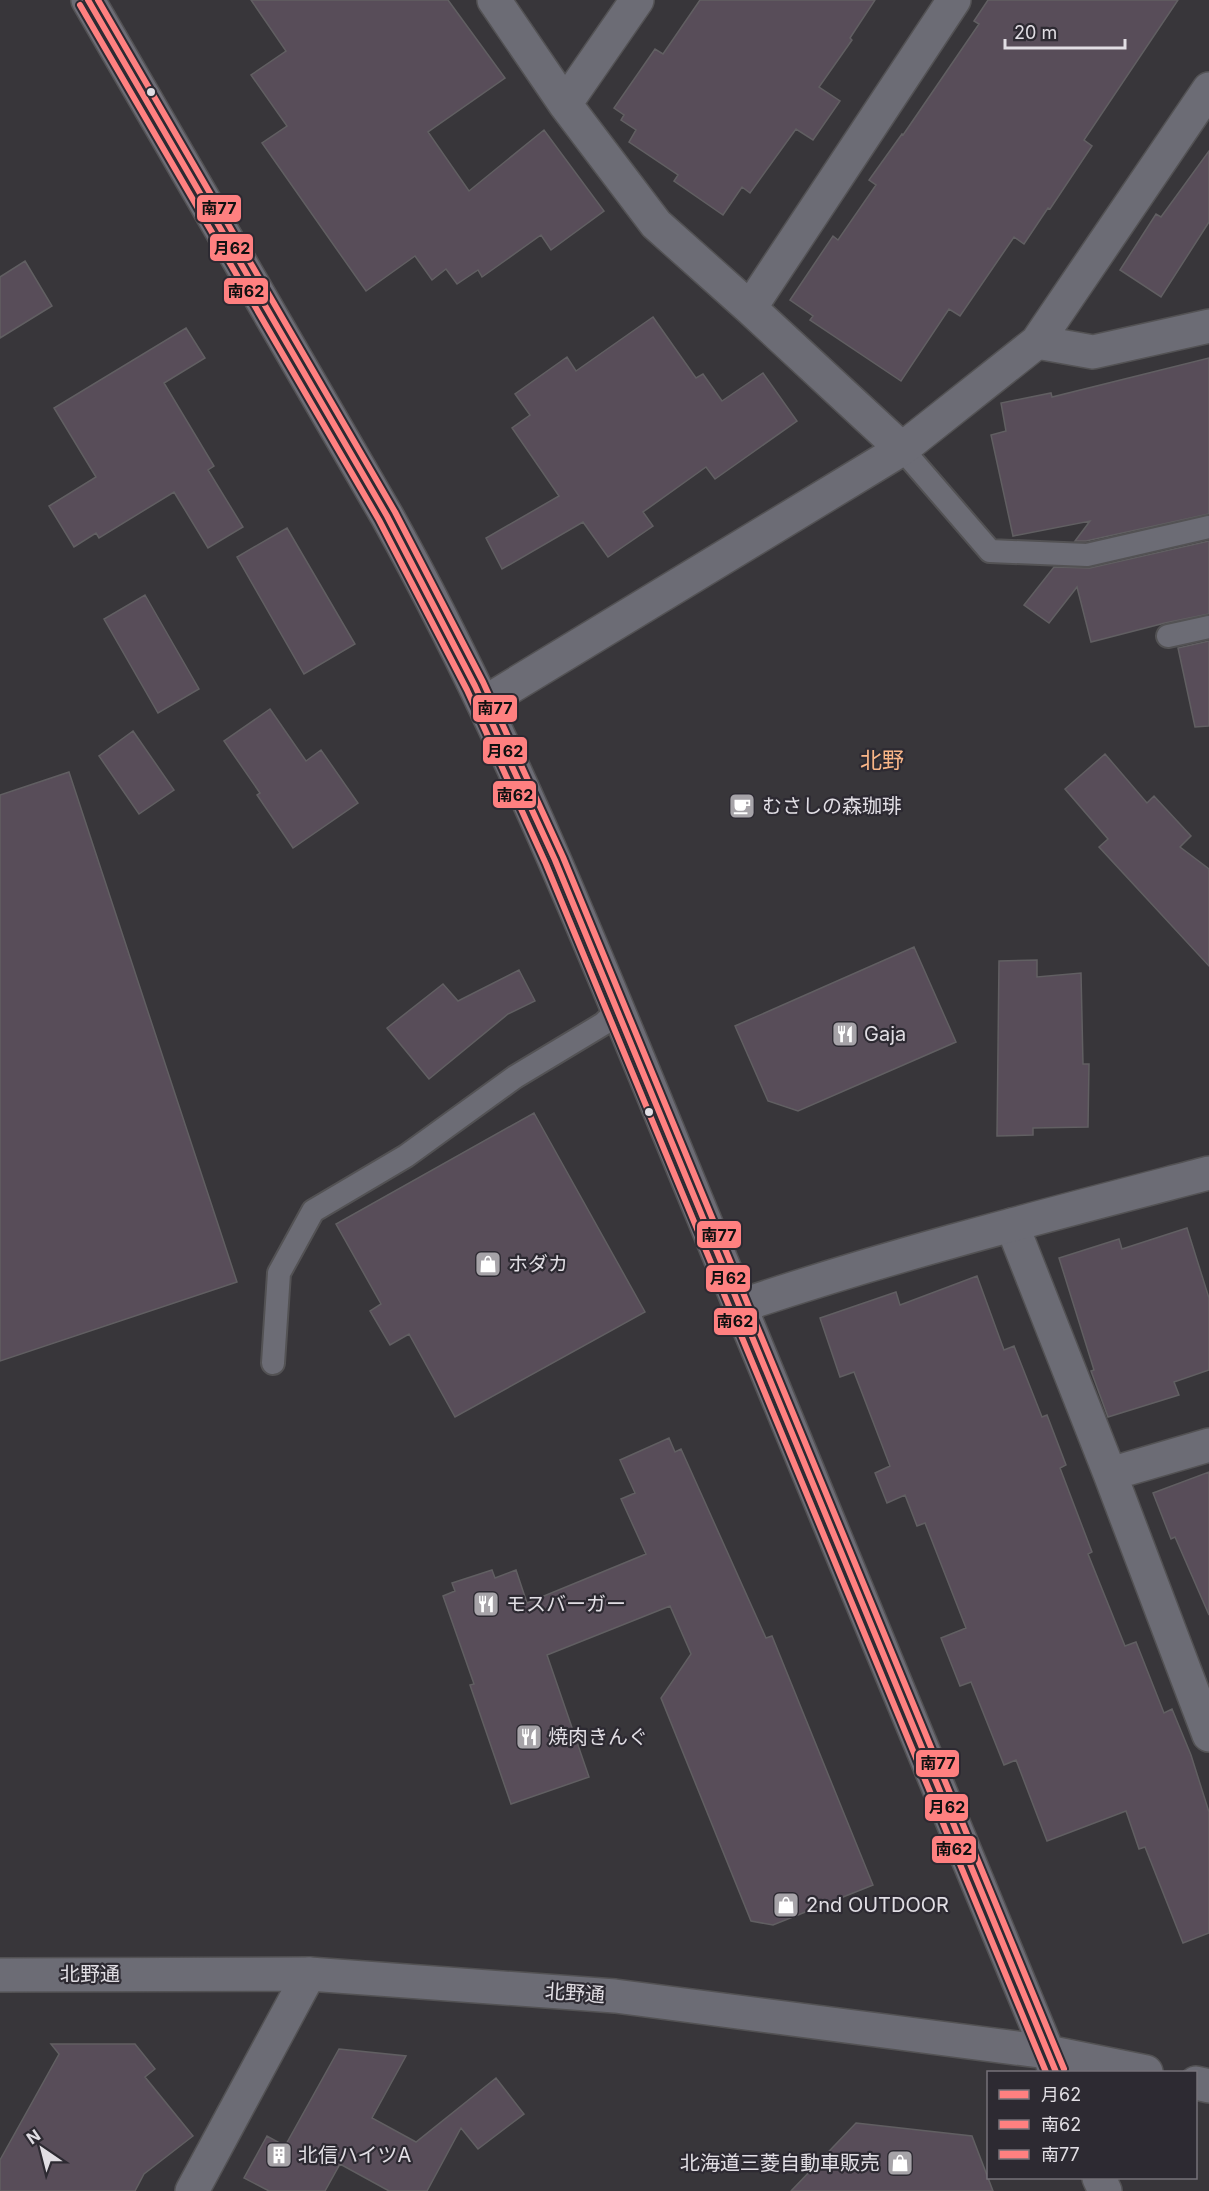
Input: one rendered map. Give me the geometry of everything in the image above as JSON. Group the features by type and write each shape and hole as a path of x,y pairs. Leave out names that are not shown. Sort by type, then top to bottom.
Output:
{"street":[{"path":"88,0 387,516 433,598 484,703 618,1010 1052,2062"},
{"path":"494,0 565,104 656,224 902,449"},
{"path":"565,104 637,0"},
{"path":"750,308 954,0"},
{"path":"484,703 902,449 1036,342 1209,89"},
{"path":"1036,342 1093,352 1209,326"},
{"path":"740,1306 792,1288 1012,1225 1209,1173"},
{"path":"1012,1225 1209,1735"},
{"path":"1110,1474 1209,1445"},
{"path":"192,2191 309,1974"},
{"name":"北野通","path":"0,1975 309,1974 615,1996 1052,2062 1129,2071"}],"lane":[{"path":"902,449 990,551 1087,555 1209,527"},
{"path":"1168,636 1209,627"},
{"path":"273,1363 279,1273 313,1210 406,1156 515,1077 603,1024 618,1010"}],"building":[{"path":"251,0 448,0 505,78 428,132 469,191 544,130 604,211 551,250 541,235 482,277 478,270 457,284 446,269 432,280 415,256 366,291 262,143 287,126 251,75 286,51"},
{"path":"700,0 875,0 850,38 852,40 819,87 840,101 813,140 796,129 750,193 742,187 723,215 674,181 678,175 629,142 636,130 621,120 624,115 614,108 655,49 663,54"},
{"path":"988,0 1178,0 1084,140 1092,146 1050,209 1048,208 1024,244 1014,237 960,316 949,309 901,381 810,320 813,316 790,300 833,236 838,240 876,185 869,180 903,135 979,24 974,21"},
{"path":"1209,151 1209,222 1161,297 1120,270 1156,214 1161,217"},
{"path":"25,261 52,306 0,338 0,277"},
{"path":"653,317 696,378 703,374 722,401 763,373 797,421 715,479 706,467 643,512 653,526 608,557 583,522 502,569 486,538 559,496 512,428 530,415 515,394 567,357 576,371"},
{"path":"186,328 205,358 164,383 214,466 208,470 243,527 208,548 174,492 99,538 96,533 74,547 49,506 96,477 54,408"},
{"path":"1209,358 1209,514 1086,541 1075,541 1090,521 1013,536 991,435 1006,431 1001,403 1051,393 1052,397"},
{"path":"287,528 355,644 304,674 237,557"},
{"path":"1209,541 1209,614 1091,642 1077,587 1049,623 1024,605 1054,567 1090,568"},
{"path":"145,595 199,689 158,713 104,619"},
{"path":"1209,641 1209,726 1195,727 1178,648"},
{"path":"270,709 306,761 321,750 358,803 293,848 257,795 260,793 224,741"},
{"path":"133,731 174,790 139,814 99,756"},
{"path":"1105,754 1147,803 1154,796 1191,836 1180,847 1209,869 1209,966 1099,847 1108,839 1065,789"},
{"path":"69,772 237,1282 0,1361 0,795"},
{"name":"Gaja","path":"914,947 956,1042 798,1111 768,1101 735,1026"},
{"path":"1037,960 1037,977 1081,973 1083,1064 1089,1064 1088,1127 1033,1128 1033,1135 997,1136 999,961"},
{"path":"519,970 535,1001 508,1014 429,1079 387,1028 443,984 458,1001"},
{"name":"ホダカ","path":"534,1113 645,1312 455,1417 409,1334 390,1345 370,1311 381,1304 336,1224"},
{"path":"1187,1228 1209,1298 1209,1370 1174,1382 1179,1395 1108,1417 1091,1371 1094,1370 1059,1258 1119,1239 1122,1249"},
{"path":"977,1276 1004,1350 1014,1346 1042,1417 1047,1415 1066,1465 1060,1468 1092,1552 1088,1554 1125,1646 1136,1642 1164,1713 1172,1709 1191,1755 1209,1812 1209,1933 1183,1943 1145,1847 1139,1849 1126,1811 1047,1841 1016,1760 1004,1765 971,1682 960,1686 941,1638 966,1628 925,1523 917,1526 905,1495 887,1503 875,1473 890,1466 854,1372 840,1377 820,1318 896,1292 900,1305"},
{"path":"669,1438 675,1452 681,1449 766,1638 772,1636 873,1885 773,1925 751,1921 661,1698 691,1654 670,1606 547,1655 589,1777 511,1804 470,1685 474,1684 443,1596 455,1591 452,1583 492,1570 495,1578 516,1570 527,1603 646,1554 621,1499 635,1493 620,1460"},
{"path":"1209,1472 1209,1615 1175,1537 1171,1539 1153,1493"},
{"path":"51,2044 135,2044 155,2069 145,2077 193,2136 144,2174 135,2191 0,2191 0,2160 59,2054"},
{"path":"339,2049 406,2056 372,2118 416,2142 496,2078 524,2114 478,2149 461,2128 427,2191 389,2191 340,2164 325,2191 269,2191 244,2178 267,2136 285,2146"},
{"name":"北海道三菱自動車販売","path":"856,2123 972,2136 993,2191 791,2191"}],"transit line":[{"name":"月62","path":"88,0 387,516 475,686 555,860 1056,2071"},
{"name":"南77","path":"98,0 395,512 483,682 563,857 1064,2069"},
{"name":"南62","path":"80,5 379,520 467,690 546,864 1046,2071"}],"place":[{"name":"むさしの森珈琲","path":"742,806"},
{"name":"Gaja","path":"845,1034"},
{"name":"ホダカ","path":"488,1264"},
{"name":"モスバーガー","path":"486,1604"},
{"name":"焼肉きんぐ","path":"529,1737"},
{"name":"2nd OUTDOOR","path":"786,1905"},
{"name":"北信ハイツA","path":"279,2155"},
{"name":"北海道三菱自動車販売","path":"900,2163"}],"district":[{"name":"北野","path":"882,760"}]}
